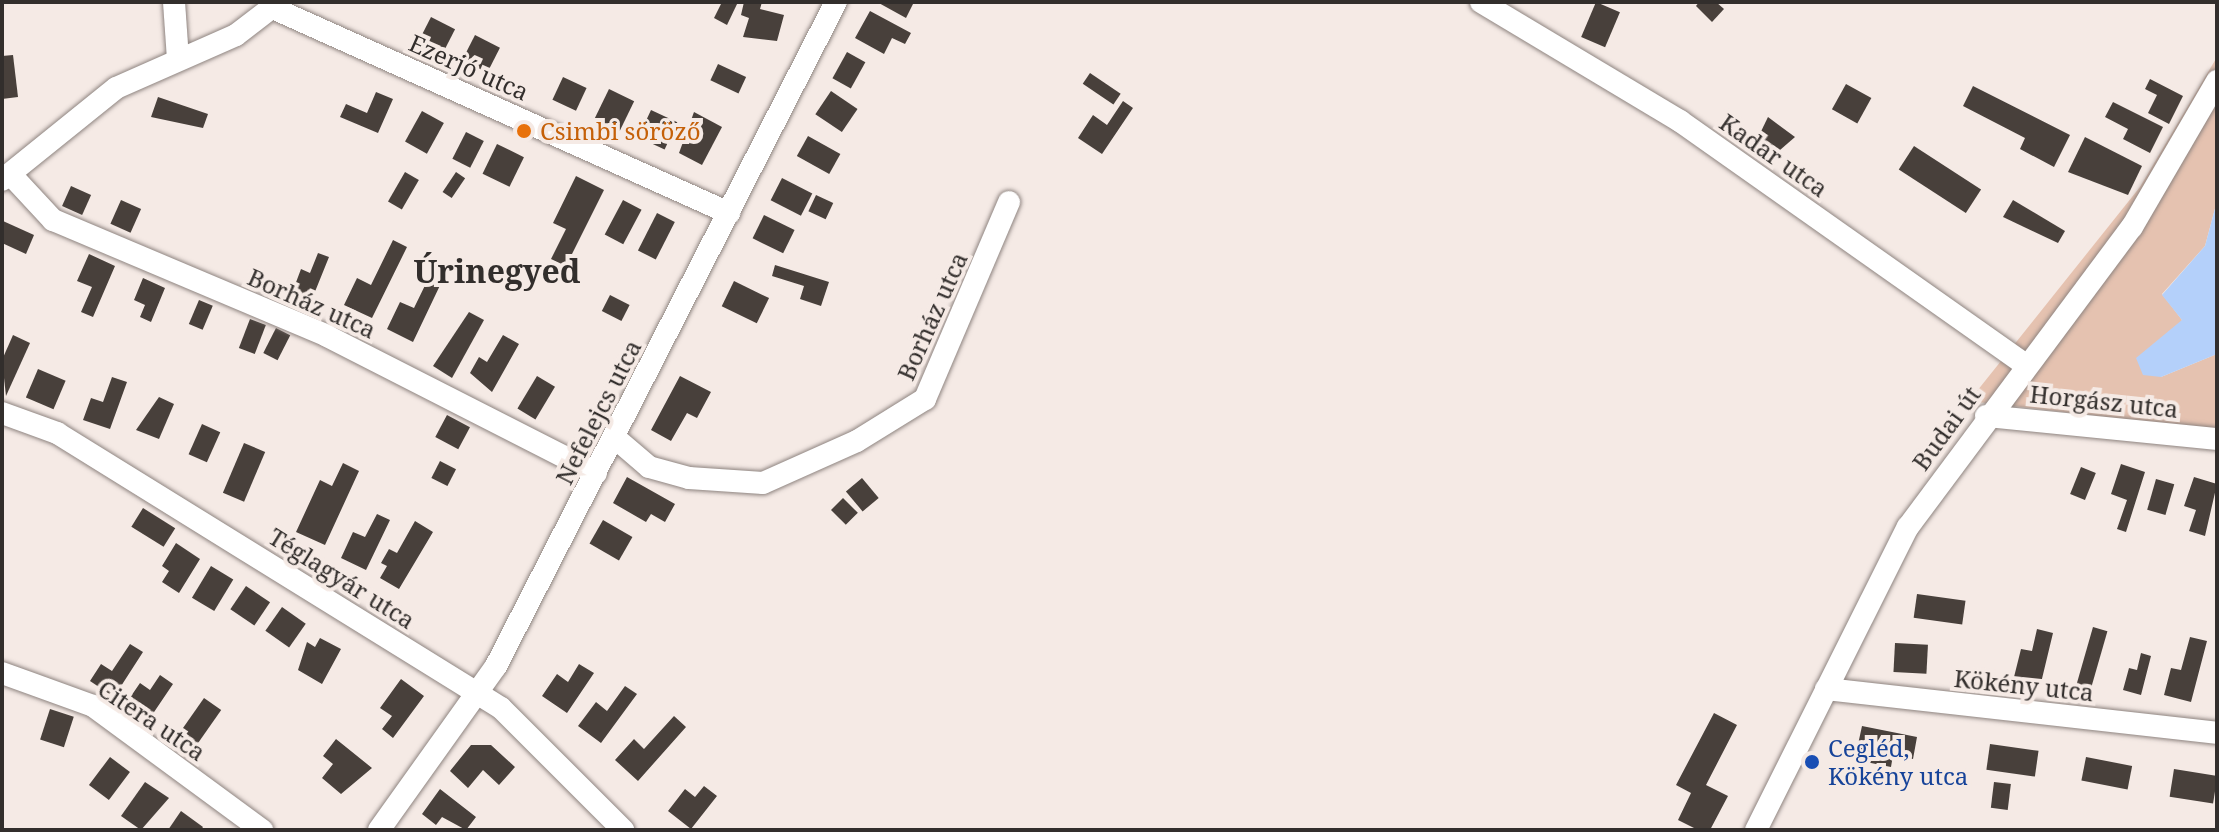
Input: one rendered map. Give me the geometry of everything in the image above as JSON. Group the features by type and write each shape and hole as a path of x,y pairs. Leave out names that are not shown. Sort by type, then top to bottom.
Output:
{"street":[{"path":"174,2 178,59"},
{"name":"Nefelejcs utca","path":"379,830 477,693 596,473 836,2"},
{"name":"Kadar utca","path":"1481,2 1680,121 2026,365"},
{"path":"7,179 116,88 236,35 277,5"},
{"name":"Ezerjó utca","path":"277,5 729,213"},
{"name":"Budai út","path":"1756,830 1908,527 1986,416 2132,227 2217,81"},
{"name":"Borház utca","path":"7,179 53,220 327,336 596,473"},
{"name":"Borház utca","path":"614,437 649,467 689,478 763,483 857,441 925,399 1009,202"},
{"name":"Téglagyár utca","path":"2,413 57,433 501,708 623,830"},
{"name":"Horgász utca","path":"1986,416 2217,439"},
{"name":"Citera utca","path":"2,673 93,706 262,830"},
{"name":"Kökény utca","path":"1826,689 2217,733"}],"shaded area":[{"path":"2217,57 2217,201 2205,246 2162,294 2182,320 2161,377 2217,354 2217,430 1969,401 2140,187"}],"water":[{"path":"2217,201 2217,354 2161,377 2143,375 2136,358 2182,320 2162,295 2205,246"}],"building":[{"path":"722,2 738,2 727,25 714,18"},
{"path":"744,2 762,2 760,9 784,15 777,41 743,37 749,18 741,15"},
{"path":"877,2 914,2 906,18"},
{"path":"1596,2 1620,12 1605,47 1581,37"},
{"path":"1699,2 1716,2 1724,9 1712,22 1696,6"},
{"path":"870,11 911,33 905,44 892,38 884,54 855,38"},
{"path":"431,17 455,29 443,53 419,41"},
{"path":"475,35 500,48 487,73 462,60"},
{"path":"847,52 865,62 851,88 832,78"},
{"path":"13,55 18,97 2,99 2,56"},
{"path":"718,64 746,77 738,93 710,80"},
{"path":"1090,73 1121,94 1113,104 1083,84"},
{"path":"563,77 587,88 576,111 552,100"},
{"path":"2150,79 2183,96 2169,124 2148,113 2157,95 2145,89"},
{"path":"1846,84 1871,98 1857,123 1832,109"},
{"path":"1973,86 2070,135 2054,167 2020,149 2025,138 1963,106"},
{"path":"609,89 634,101 620,131 595,119"},
{"path":"831,91 858,109 842,132 815,114"},
{"path":"376,92 393,99 378,133 340,117 346,104 367,113"},
{"path":"158,97 208,114 203,128 151,117"},
{"path":"1123,101 1133,108 1102,154 1078,138 1093,115 1107,125"},
{"path":"2113,102 2163,127 2150,153 2123,139 2128,129 2105,117"},
{"path":"651,110 677,122 665,149 638,137"},
{"path":"422,111 444,123 427,154 405,142"},
{"path":"694,112 722,127 702,165 679,153"},
{"path":"1768,117 1795,137 1765,163 1751,152"},
{"path":"466,132 484,141 470,168 452,159"},
{"path":"808,136 840,154 829,174 797,156"},
{"path":"2085,137 2142,166 2128,195 2068,172"},
{"path":"497,144 524,157 509,187 483,174"},
{"path":"1914,146 1981,190 1966,213 1899,169"},
{"path":"405,172 419,180 402,209 388,201"},
{"path":"456,172 465,178 452,198 443,192"},
{"path":"576,176 604,190 566,266 551,259 566,229 553,223"},
{"path":"782,178 812,193 801,216 771,200"},
{"path":"71,186 91,195 82,215 62,206"},
{"path":"816,195 833,203 826,219 808,211"},
{"path":"121,200 141,209 131,233 110,224"},
{"path":"623,200 642,210 623,244 605,234"},
{"path":"2013,200 2065,231 2058,243 2003,217"},
{"path":"657,213 675,222 656,260 638,250"},
{"path":"764,215 795,230 783,253 753,238"},
{"path":"3,221 34,235 26,254 2,243"},
{"path":"393,240 407,247 372,318 344,305 357,278 371,285"},
{"path":"318,253 329,257 308,309 289,301 301,269 310,273"},
{"path":"89,254 115,266 93,317 81,312 92,287 77,281"},
{"path":"775,265 829,282 821,306 800,299 804,286 772,276"},
{"path":"432,271 444,277 413,342 387,329 400,302 414,308"},
{"path":"143,278 165,288 151,322 140,317 145,305 134,300"},
{"path":"734,281 769,298 757,323 722,306"},
{"path":"610,295 630,305 621,321 602,311"},
{"path":"199,300 213,306 203,330 189,324"},
{"path":"469,312 484,320 452,378 433,366"},
{"path":"250,319 266,325 255,354 239,348"},
{"path":"276,328 290,335 278,360 263,353"},
{"path":"13,335 30,343 6,396 2,360"},
{"path":"503,335 519,344 492,392 470,373 479,357 487,362"},
{"path":"38,369 66,381 54,409 26,398"},
{"path":"537,376 555,387 535,419 517,409"},
{"path":"680,376 711,392 697,418 687,413 671,441 651,430"},
{"path":"112,377 127,382 110,429 83,420 91,398 103,402"},
{"path":"159,397 174,404 159,439 136,430"},
{"path":"447,415 470,427 458,449 435,437"},
{"path":"202,424 220,432 207,462 189,454"},
{"path":"244,443 265,452 244,502 223,493"},
{"path":"440,461 456,469 447,486 431,478"},
{"path":"343,463 359,471 325,545 296,532 320,480 332,486"},
{"path":"2121,464 2145,472 2126,532 2117,529 2127,500 2111,494"},
{"path":"2081,467 2096,473 2085,500 2070,494"},
{"path":"627,477 675,504 665,522 651,514 646,522 613,503"},
{"path":"2194,477 2217,484 2205,536 2189,531 2196,510 2184,506"},
{"path":"862,478 879,498 863,511 846,491"},
{"path":"2156,479 2174,484 2165,515 2147,510"},
{"path":"843,498 858,513 846,525 831,510"},
{"path":"143,508 175,528 164,547 131,527"},
{"path":"377,514 390,520 366,570 341,558 353,532 365,537"},
{"path":"603,520 632,537 619,560 590,543"},
{"path":"415,521 433,532 399,589 380,578 387,566 381,563 389,549 397,553"},
{"path":"176,543 200,559 179,593 162,582 169,571 162,566"},
{"path":"211,566 233,579 214,611 192,598"},
{"path":"246,586 270,602 254,625 230,609"},
{"path":"1917,594 1966,601 1962,625 1914,618"},
{"path":"282,607 306,624 289,647 265,631"},
{"path":"2093,627 2107,631 2091,688 2077,684"},
{"path":"2037,629 2053,633 2040,687 2013,681 2021,649 2032,651"},
{"path":"2190,637 2207,641 2191,702 2164,695 2171,668 2181,670"},
{"path":"320,638 341,649 322,684 298,670 307,642 315,647"},
{"path":"1895,643 1928,645 1926,674 1893,672"},
{"path":"130,644 143,652 114,697 90,681 101,664 112,671"},
{"path":"2141,653 2151,656 2141,695 2123,690 2129,668 2137,670"},
{"path":"579,664 594,673 567,713 542,696 557,674 568,682"},
{"path":"160,675 173,684 150,718 127,702 140,683 150,690"},
{"path":"401,679 424,696 393,738 382,729 392,716 380,708"},
{"path":"625,686 637,694 601,743 578,726 596,702 607,711"},
{"path":"204,698 221,710 194,749 177,737"},
{"path":"50,709 74,717 64,747 40,739"},
{"path":"1714,713 1737,725 1706,785 1728,796 1710,830 1698,830 1678,820 1691,793 1676,785"},
{"path":"674,716 686,727 638,781 615,760 634,739 644,749"},
{"path":"1862,726 1917,737 1913,759 1893,755 1891,767 1866,762 1868,752 1857,749"},
{"path":"336,739 372,768 341,794 322,778 333,764 323,756"},
{"path":"1990,744 2039,751 2035,777 1986,770"},
{"path":"471,745 491,745 515,767 499,785 483,770 468,788 450,771"},
{"path":"110,757 130,772 109,800 89,785"},
{"path":"2086,757 2132,766 2128,790 2081,781"},
{"path":"2174,769 2217,776 2213,804 2170,797"},
{"path":"145,782 169,798 141,830 121,816"},
{"path":"1994,782 2011,784 2008,810 1991,808"},
{"path":"704,786 717,796 691,829 668,811 685,789 695,797"},
{"path":"440,789 476,817 466,830 442,817 436,825 422,814"},
{"path":"181,811 203,827 201,830 168,830"}],"place":[{"name":"Csimbi söröző","path":"524,131"},
{"name":"Cegléd, Kökény utca","path":"1812,762"}],"district":[{"name":"Úrinegyed","path":"497,271"}]}
